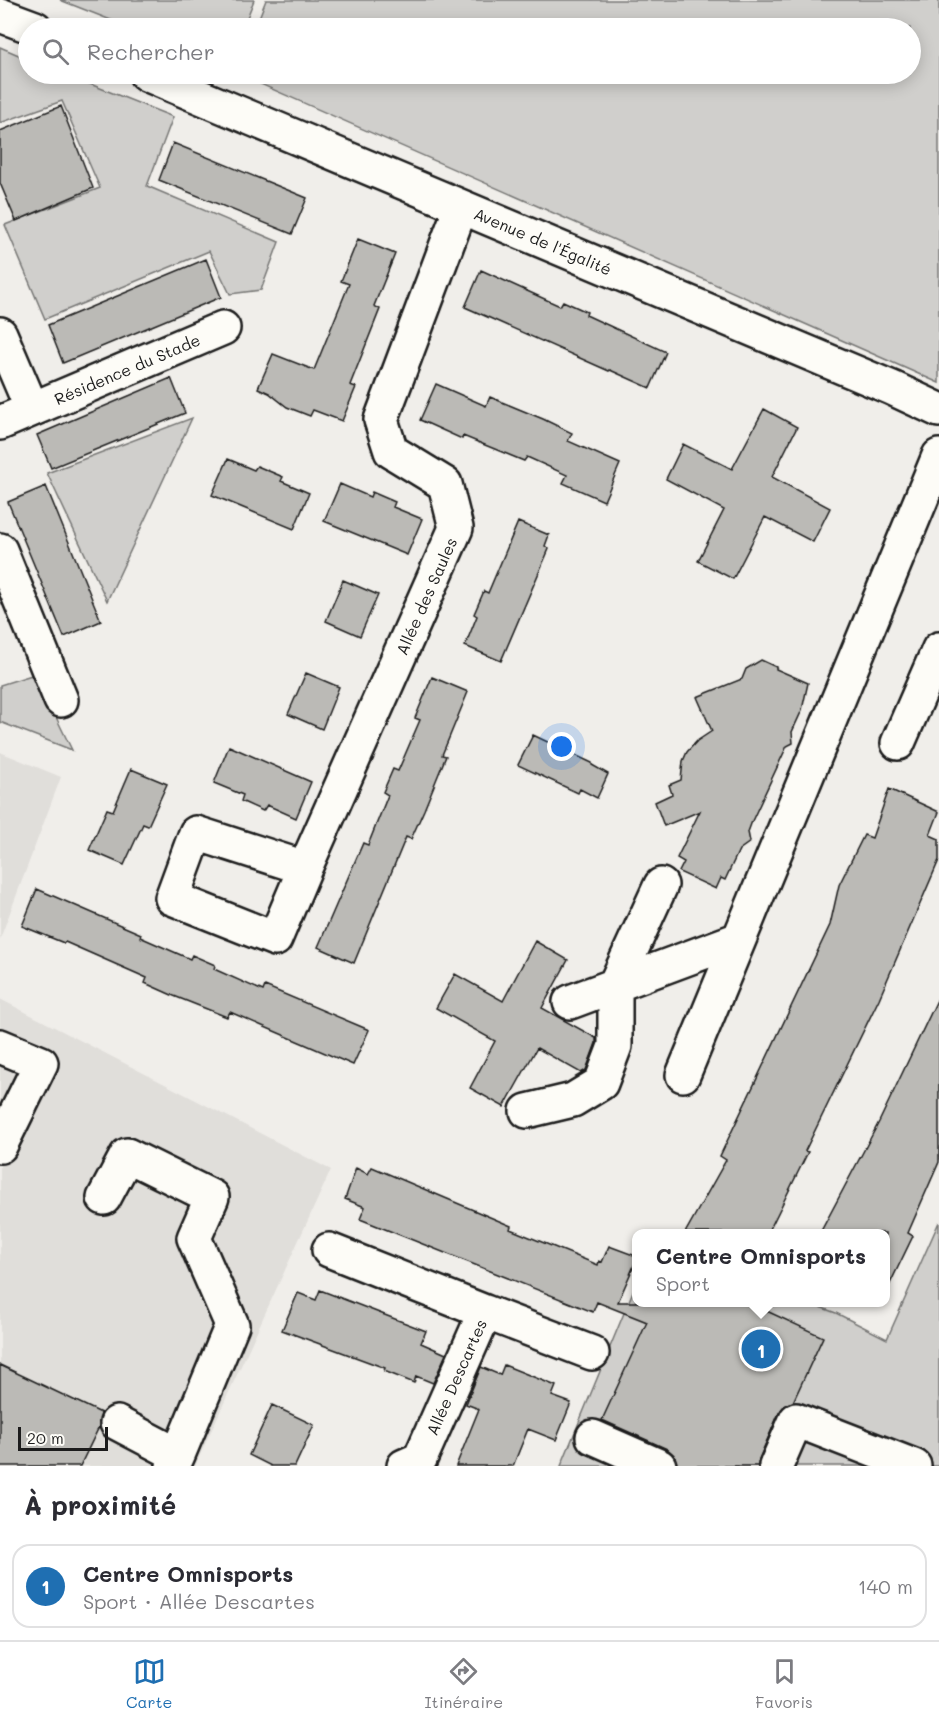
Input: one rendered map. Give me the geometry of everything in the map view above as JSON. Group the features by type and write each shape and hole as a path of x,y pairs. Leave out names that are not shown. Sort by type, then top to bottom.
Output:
{"street":[{"path":"0,15 18,22"},
{"name":"Avenue de l'Égalité","path":"170,84 892,388 939,411"},
{"name":"Allée des Saules","path":"304,868 456,528 445,484 391,452 381,420 461,207"},
{"name":"Résidence du Stade","path":"0,423 223,328"},
{"path":"0,334 32,409"},
{"path":"683,1076 939,456"},
{"path":"0,550 61,700"},
{"path":"898,743 939,649"},
{"path":"527,1112 573,1100 601,1083 615,1046 615,985 661,885"},
{"path":"570,1002 739,939"},
{"path":"0,1046 41,1063 0,1146"},
{"path":"104,1197 127,1155 212,1197 194,1238 232,1325 176,1460 117,1423"},
{"name":"Allée Descartes","path":"329,1250 591,1353"},
{"name":"Allée Descartes","path":"404,1466 420,1459 485,1312"},
{"path":"776,1466 796,1420 914,1466"},
{"path":"592,1437 659,1466"}],"shaded area":[{"path":"60,0 254,0 247,18 106,18"},
{"path":"266,0 939,0 939,383 261,84 921,84 921,18 259,18"},
{"path":"0,47 18,55 18,84 90,84 173,117 147,186 279,242 261,290 230,294 209,251 45,319 5,225 100,188 62,101 0,123"},
{"path":"192,418 107,601 47,473"},
{"path":"35,674 72,750 0,722 0,685"},
{"path":"0,752 61,777 0,939"},
{"path":"0,999 331,1170 195,1466 0,1466"},
{"path":"939,1222 939,1466 561,1466 632,1294 632,1307 820,1307 887,1339"}],"building":[{"path":"61,106 93,188 16,221 0,183 0,131"},
{"path":"173,143 307,198 292,234 159,180"},
{"path":"358,239 395,254 374,306 380,309 350,385 356,387 342,421 313,410 310,416 287,407 269,393 258,388 273,354 314,370 349,284 341,281"},
{"path":"206,259 221,297 63,363 48,325"},
{"path":"481,270 560,306 563,301 587,312 586,315 666,352 650,388 465,307"},
{"path":"171,378 185,413 51,468 37,435"},
{"path":"436,384 486,406 490,397 543,419 572,433 568,441 620,464 604,501 563,483 567,475 527,457 524,461 463,436 462,439 420,420"},
{"path":"764,409 797,427 772,477 830,508 813,542 765,517 733,579 698,561 724,510 666,479 683,444 732,469"},
{"path":"228,459 254,470 257,466 283,477 281,481 309,493 294,529 212,495"},
{"path":"340,484 370,497 372,492 395,502 393,507 422,519 407,555 324,521"},
{"path":"46,486 101,621 64,637 8,502"},
{"path":"518,522 549,535 545,546 549,549 501,661 465,646 477,616 474,614 484,591 488,593"},
{"path":"343,580 378,595 360,636 326,621"},
{"path":"761,660 808,683 802,710 792,732 793,743 787,746 752,821 748,832 750,842 739,850 725,880 721,878 716,889 679,872 684,862 677,858 700,811 664,826 655,802 672,794 669,785 681,780 683,761 687,752 697,741 712,731 697,697 742,679 746,669"},
{"path":"306,673 339,687 322,729 288,714"},
{"path":"432,677 468,692 442,755 446,756 424,810 411,839 406,837 354,963 318,947 363,843 368,845 388,795 383,792 393,769 398,771 420,720 415,718"},
{"path":"533,735 592,763 608,774 597,798 580,789 578,793 518,765"},
{"path":"229,746 311,782 296,818 267,805 263,811 241,801 243,795 214,783"},
{"path":"131,769 167,784 148,826 143,824 124,865 89,850 107,809 113,811"},
{"path":"889,789 939,812 930,835 939,839 939,860 879,999 805,1151 808,1152 770,1229 687,1229 726,1160 720,1156 830,925 839,885 864,835 872,838"},
{"path":"37,889 141,934 140,937 190,959 192,955 215,965 214,969 263,991 265,986 369,1030 353,1065 230,1012 227,1017 174,996 145,983 147,978 22,926"},
{"path":"535,941 568,960 542,1008 596,1038 596,1043 586,1070 581,1073 537,1048 504,1107 470,1088 495,1041 436,1008 455,974 503,1001"},
{"path":"939,996 939,1162 908,1233 913,1236 890,1284 890,1229 822,1229 879,1122"},
{"path":"372,1167 511,1226 510,1229 598,1265 599,1261 602,1262 609,1246 632,1255 632,1270 618,1302 632,1302 632,1307 758,1307 823,1337 793,1402 785,1405 779,1413 758,1466 677,1466 674,1455 667,1449 602,1420 647,1322 597,1302 593,1312 360,1219 365,1207 345,1199 356,1168 368,1174"},
{"path":"320,1290 426,1331 421,1343 446,1354 433,1383 416,1376 414,1383 384,1371 385,1368 282,1330 298,1293 316,1300"},
{"path":"0,1365 101,1413 99,1427 80,1466 0,1466"},
{"path":"504,1365 556,1386 552,1396 571,1403 556,1440 528,1429 513,1466 456,1466 479,1409 466,1404 481,1367 500,1375"},
{"path":"272,1405 314,1425 295,1466 271,1466 249,1455"}],"place":[{"name":"Centre Omnisports","path":"761,1349"}]}
